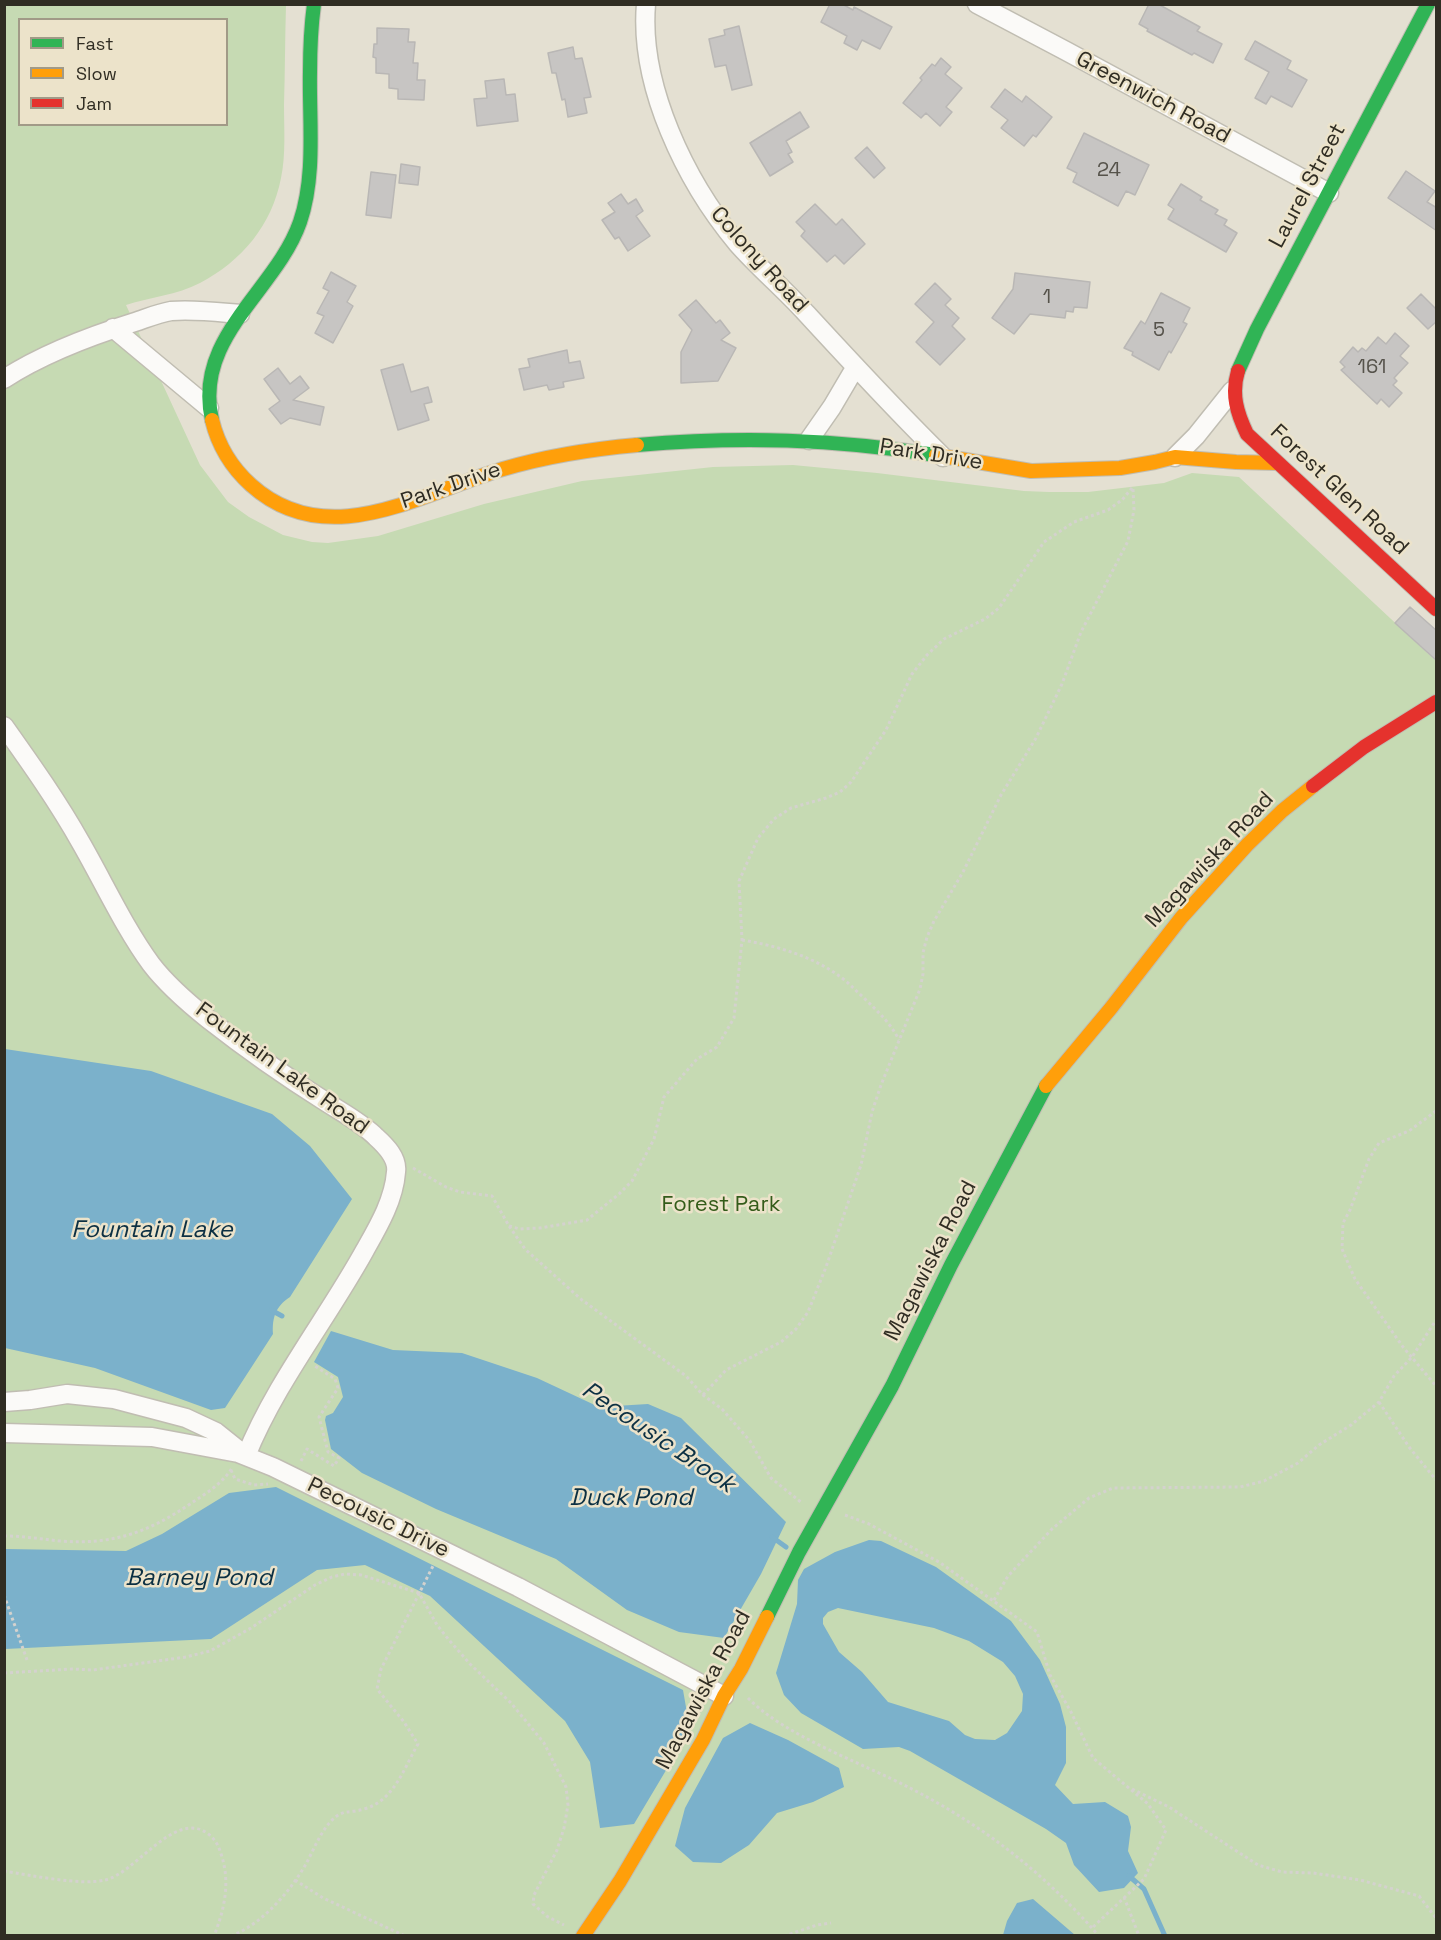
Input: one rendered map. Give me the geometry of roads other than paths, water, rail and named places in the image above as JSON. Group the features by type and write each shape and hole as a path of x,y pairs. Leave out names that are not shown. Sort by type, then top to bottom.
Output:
{"street":[{"name":"Park Drive","path":"314,4 310,37 310,156 304,209 295,234 282,258 240,314 220,350 210,378 208,393 216,437 231,463 240,475 257,490 279,505 307,515 324,518 349,517 373,512 478,476 578,451 729,440 808,440 862,444 1027,471 1149,464 1175,457 1236,463 1277,463"},
{"name":"Colony Road","path":"646,4 647,42 656,91 670,130 697,187 738,244 943,457"},
{"name":"Greenwich Road","path":"976,4 1329,193"},
{"name":"Laurel Street","path":"1232,391 1240,363 1428,4"},
{"path":"4,379 48,354 113,328 169,311 195,310 240,314"},
{"path":"113,328 209,408"},
{"path":"808,440 832,407 855,368"},
{"path":"1175,457 1196,436 1232,391"},
{"name":"Forest Glen Road","path":"1232,391 1237,415 1247,434 1437,609"},
{"name":"Magawiska Road","path":"584,1935 630,1864 703,1740 799,1552 892,1386 951,1265 1046,1085 1111,1008 1181,918 1246,845 1282,812 1364,747 1437,702"},
{"name":"Fountain Lake Road","path":"4,726 64,815 138,945 162,977 201,1013 237,1041 360,1123 392,1155 396,1165 388,1204 347,1283 242,1454"},
{"path":"4,1402 67,1394 114,1399 186,1418 216,1432 242,1454"},
{"name":"Pecousic Drive","path":"4,1432 152,1437 242,1454 293,1476 518,1587 724,1696"}],"water":[{"name":"Fountain Lake","path":"5,1049 151,1071 272,1114 310,1146 352,1199 290,1297 278,1308 273,1322 273,1334 225,1408 211,1410 95,1368 5,1348"},
{"name":"Duck Pond","path":"331,1331 393,1350 462,1353 537,1378 599,1407 648,1404 681,1418 786,1522 761,1574 724,1638 679,1632 627,1610 556,1559 436,1509 362,1473 331,1449 325,1420 326,1416 333,1413 343,1397 338,1377 314,1362"},
{"name":"Barney Pond","path":"276,1487 683,1690 690,1730 634,1824 600,1828 590,1762 565,1721 430,1596 365,1565 317,1570 211,1639 5,1649 5,1549 126,1551 162,1534 229,1493"},
{"path":"869,1540 881,1541 936,1567 1011,1621 1040,1660 1060,1704 1066,1727 1066,1763 1055,1785 1073,1804 1105,1802 1128,1816 1131,1827 1128,1851 1138,1873 1124,1888 1099,1892 1074,1865 1066,1843 1046,1829 910,1751 899,1747 863,1749 801,1713 784,1695 776,1673 797,1604 798,1580 804,1569 835,1552","holes":["838,1608 934,1628 969,1641 1003,1662 1015,1676 1023,1694 1022,1711 1007,1733 995,1740 975,1739 965,1735 949,1721 888,1702 862,1672 839,1652 823,1624 823,1618 828,1612"]},
{"path":"750,1723 788,1740 839,1768 844,1787 813,1802 777,1813 749,1845 721,1863 693,1862 675,1846 685,1808 723,1738"},
{"path":"1033,1899 1075,1935 1003,1935 1007,1921 1017,1903"}],"waterway":[{"name":"Pecousic Brook","path":"271,1310 282,1316"},
{"name":"Pecousic Brook","path":"772,1537 786,1547"},
{"name":"Pecousic Brook","path":"1129,1876 1144,1889 1165,1936"}],"park label":[{"name":"Forest Park","path":"721,1205"}]}
